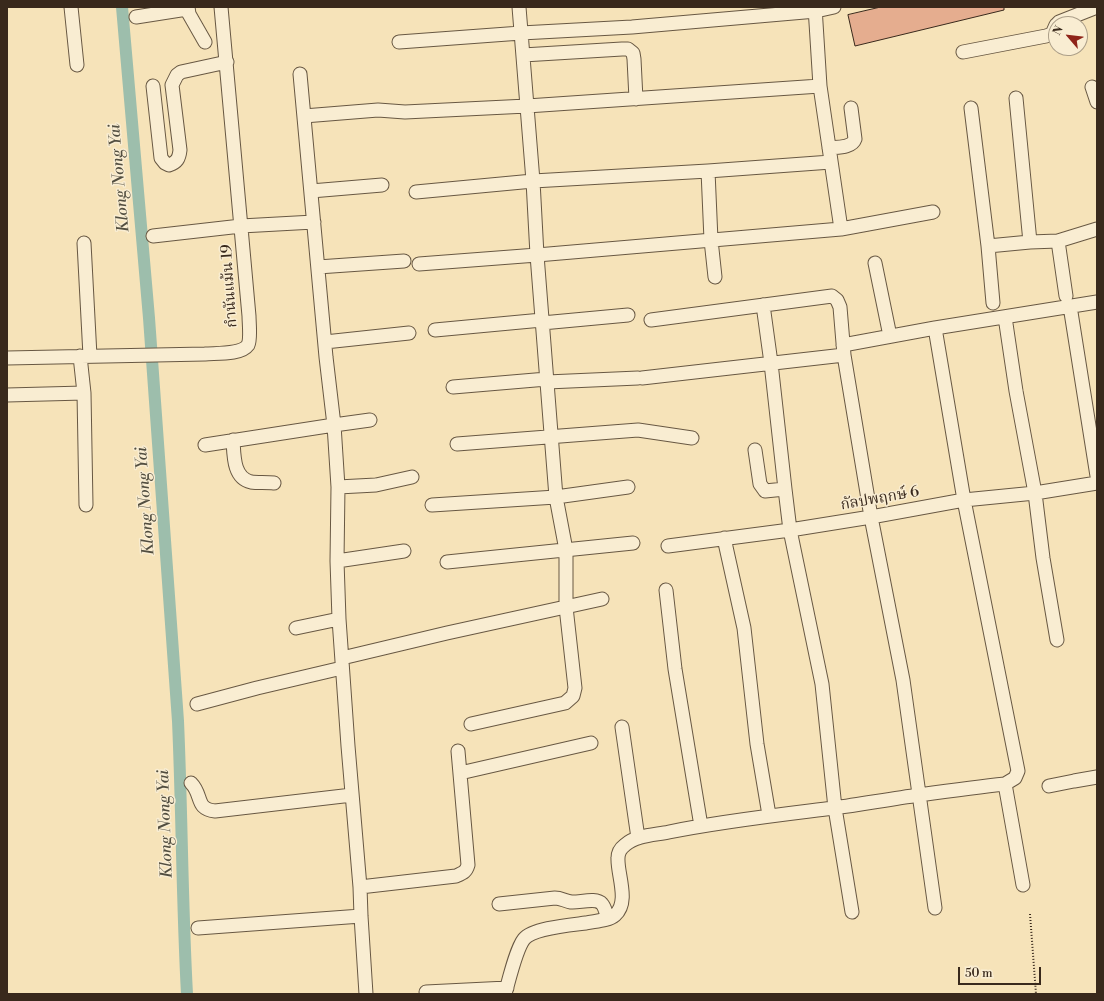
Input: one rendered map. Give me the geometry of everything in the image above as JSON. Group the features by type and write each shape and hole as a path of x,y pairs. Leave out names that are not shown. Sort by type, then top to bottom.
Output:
{"street":[{"path":"71,7 77,65"},
{"name":"กำนันแม้น 19","path":"7,358 231,352 241,350 248,344 250,339 249,316 221,7"},
{"path":"472,724 565,703 573,696 575,688 566,607 566,550 556,497 519,7"},
{"path":"399,42 632,27 834,7"},
{"path":"1075,16 1097,7"},
{"path":"136,16 187,8 205,42"},
{"path":"816,9 819,81 841,230"},
{"path":"964,52 1048,35"},
{"path":"523,55 628,49 633,53 634,59 636,98"},
{"path":"153,86 161,158 169,165 175,163 179,158 180,150 172,86 177,75 181,72 227,62"},
{"path":"300,74 334,425 338,487 337,561 339,619 360,887 366,994"},
{"path":"304,116 378,110 405,112 527,106 636,98 819,81"},
{"path":"1092,87 1097,102"},
{"path":"1016,98 1030,242"},
{"path":"829,148 854,143 855,139 851,108"},
{"path":"970,108 994,303"},
{"path":"416,192 532,181 831,162"},
{"path":"708,171 711,240 715,277"},
{"path":"311,191 382,185"},
{"path":"419,264 841,230 933,212"},
{"path":"153,236 241,226 314,222"},
{"path":"988,246 1058,241 1097,229"},
{"path":"1058,241 1097,476"},
{"path":"84,243 86,505"},
{"path":"318,267 404,261"},
{"path":"874,263 890,336"},
{"path":"651,320 832,296 837,300 840,307 843,350 871,517 903,680 935,908"},
{"path":"453,387 547,380 640,378 771,363 843,350 890,336 1005,317 1068,301 1097,302"},
{"path":"763,305 790,530 822,684 835,808 852,912"},
{"path":"435,330 628,315"},
{"path":"1005,317 1035,494 1043,558 1057,640"},
{"path":"426,992 506,991 519,948 524,939 532,932 608,918 616,914 621,904 622,891 618,858 621,849 626,843 638,838 769,815 835,808 1005,784 1015,778 1018,771 964,500 935,328"},
{"path":"325,342 409,333"},
{"path":"7,395 84,393"},
{"path":"205,445 370,420"},
{"path":"457,444 638,430 692,438"},
{"path":"233,440 236,466 241,476 250,482 274,483"},
{"path":"755,450 760,484 763,489 765,491 784,489"},
{"path":"338,487 376,485 412,477"},
{"name":"กัลปพฤกษ์ 6","path":"668,546 790,530 964,500 1035,494 1097,484"},
{"path":"432,505 556,497 628,487"},
{"path":"724,538 744,628 757,744 769,815"},
{"path":"448,562 633,543"},
{"path":"337,561 404,551"},
{"path":"666,590 675,670 701,826"},
{"path":"197,704 257,688 447,632 602,599"},
{"path":"296,628 339,619"},
{"path":"622,727 638,838"},
{"path":"460,773 591,743"},
{"path":"360,887 456,876 467,870 468,865 458,751"},
{"path":"1049,786 1097,778"},
{"path":"191,783 197,791 203,807 208,810 215,811 352,795"},
{"path":"1005,784 1023,886"},
{"path":"499,904 555,898 560,898 571,902 595,900 603,905 608,918"},
{"path":"198,928 361,916"}],"path":[{"path":"1030,914 1036,994"}],"building":[{"path":"881,7 1004,7 1004,10 855,46 848,15"}],"waterway":[{"name":"Klong Nong Yai","path":"122,7 149,318 178,721 187,994"}]}
